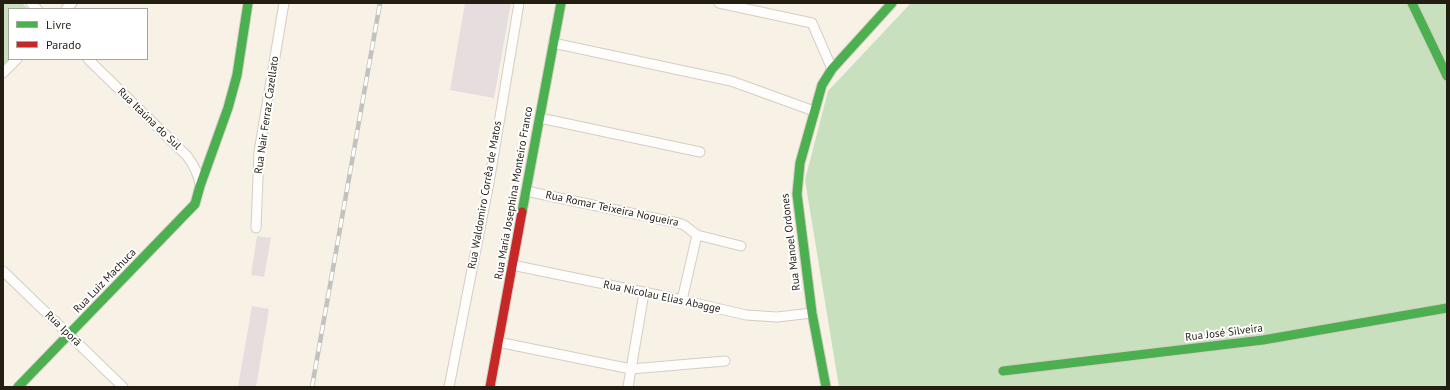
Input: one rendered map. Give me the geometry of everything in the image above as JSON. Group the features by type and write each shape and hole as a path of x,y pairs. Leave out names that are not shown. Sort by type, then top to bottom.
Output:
{"street":[{"name":"Rua Luiz Machuca","path":"18,387 190,210 198,196 200,186 228,108 237,75 248,3"},
{"name":"Rua Nair Ferraz Cazellato","path":"256,228 259,152 284,3"},
{"name":"Rua Waldomiro Corrêa de Matos","path":"449,387 489,183 519,3"},
{"name":"Rua Maria Josephina Monteiro Franco","path":"490,387 561,3"},
{"path":"719,3 812,23 832,69"},
{"name":"Rua Manoel Ordones","path":"826,387 812,313 797,194 800,163 822,85 832,69 892,3"},
{"path":"1412,3 1447,76"},
{"path":"553,43 731,81 814,111"},
{"path":"3,74 16,60"},
{"name":"Rua Itaúna do Sul","path":"89,60 187,156 198,174 200,186"},
{"path":"540,118 700,152"},
{"name":"Rua Romar Teixeira Nogueira","path":"526,191 678,223 684,225 697,235 741,246"},
{"path":"682,300 697,235"},
{"name":"Rua Nicolau Elias Abagge","path":"512,265 682,300 731,312 777,317 812,313"},
{"name":"Rua Iporã","path":"3,271 123,387"},
{"path":"628,387 644,293"},
{"name":"Rua José Silveira","path":"1003,371 1263,340 1447,308"},
{"path":"498,342 631,370 725,361"}],"green space":[{"path":"3,3 22,3 27,8 8,8 8,60 10,60 3,67"},
{"path":"911,3 1447,3 1447,387 839,387 805,180 828,91"}],"building":[{"path":"465,3 511,3 494,98 450,90"},
{"path":"257,236 271,238 264,277 251,275"},
{"path":"252,306 269,309 256,387 238,387"}],"railway":[{"path":"312,387 380,3"}],"traffic: fast":[{"path":"18,387 195,204 228,108 237,75 248,3"},
{"path":"522,212 561,3"},
{"path":"826,387 812,313 797,194 800,163 822,85 832,69 892,3"},
{"path":"1412,3 1447,76"},
{"path":"1003,371 1263,340 1447,308"}],"traffic: jam":[{"path":"490,387 522,212"}]}
